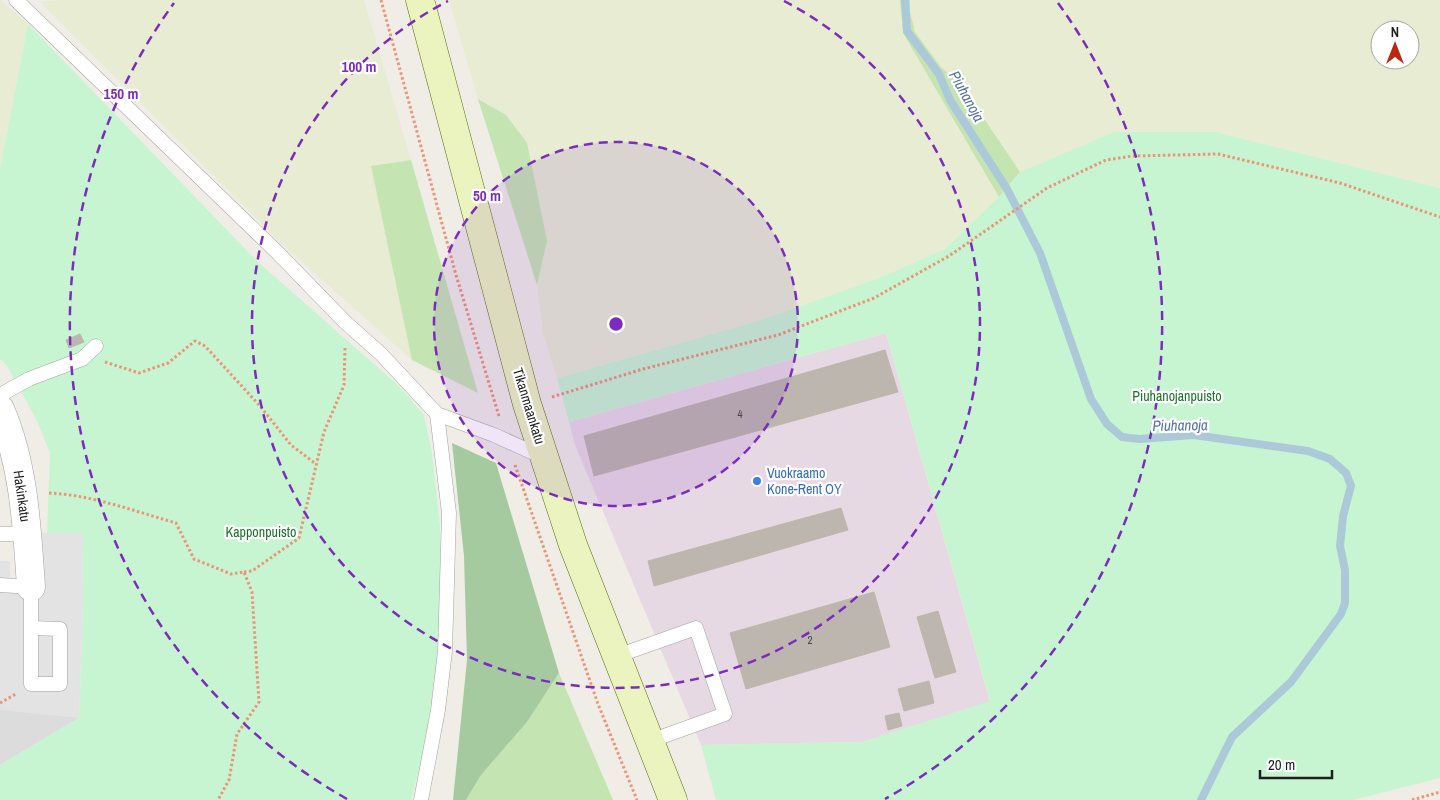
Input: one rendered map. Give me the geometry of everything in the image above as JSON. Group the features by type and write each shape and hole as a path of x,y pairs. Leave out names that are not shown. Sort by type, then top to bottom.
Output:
{"street":[{"name":"Tikanmaankatu","path":"420,0 527,404 573,545 673,800"},
{"name":"Hakinkatu","path":"0,409 16,457 28,534 31,587"}],"lane":[{"path":"16,0 278,253 345,322 408,381 437,414 494,435 546,459"},
{"path":"0,395 28,379 82,359 91,351"},
{"path":"421,800 438,710 444,651 448,513 437,414"},
{"path":"0,534 28,534"},
{"path":"0,585 31,587 31,628"},
{"path":"617,656 696,628 725,714 650,741"}],"path":[{"path":"527,404 643,369 778,335 874,298 949,256 1047,188 1106,160 1132,156 1218,154 1340,183 1440,216"},
{"path":"91,351 139,373 168,363 195,342 205,346 260,406 291,445 316,464"},
{"path":"22,492 67,494 176,522 194,559 231,574 252,571 299,538 324,432 344,384 344,361"},
{"path":"218,800 229,780 237,734 259,702 252,592 244,572"},
{"path":"1412,800 1440,792"}],"shaded area":[{"path":"886,333 990,702 862,742 701,745 575,445 569,422"},
{"path":"82,533 83,602 79,718 0,710 0,561 10,561 10,585 30,587 28,534"},
{"path":"0,599 79,718 0,765"}],"green space":[{"path":"0,0 28,24 0,169"},
{"path":"60,0 364,0 411,160 371,166 412,360 283,245 40,2"},
{"path":"449,0 900,0 903,33 999,197 945,249 879,278 761,320 557,378 543,334 537,285 547,241 506,115 478,99"},
{"path":"900,0 910,0 910,12 915,32 941,67 960,83 1020,172 999,197 903,33"},
{"path":"910,0 1440,0 1440,188 1216,132 1114,132 1020,172 960,83 941,67 915,32 910,12"},
{"name":"Kapponpuisto","path":"28,24 258,262 399,386 424,415 432,453 440,526 440,598 436,670 425,746 411,800 0,800 0,765 79,718 83,602 82,533 47,533 50,453 37,421 7,366 0,359 0,169"},
{"path":"478,99 506,115 527,143 547,241 537,285"},
{"name":"Piuhanojanpuisto","path":"1114,132 1216,132 1440,188 1440,778 1353,800 716,800 701,745 862,742 990,701 886,333 569,422 557,378 761,320 879,278 945,249 999,197 1020,172"},
{"path":"411,160 478,393 412,360 371,166"},
{"path":"452,443 496,463 559,673 527,722 481,775 466,800 453,800 467,660 464,556"},
{"path":"559,673 613,800 466,800 481,775 527,722"}],"building":[{"path":"80,334 84,342 69,348 66,340"},
{"path":"885,350 898,392 594,476 584,436"},
{"path":"841,508 848,530 654,586 648,561"},
{"path":"874,592 890,647 746,689 730,633"},
{"path":"938,611 956,672 935,678 917,617"},
{"path":"929,681 934,703 904,711 898,689"},
{"path":"899,713 902,726 888,730 885,716"}],"waterway":[{"name":"Piuhanoja","path":"905,0 907,31 939,74 950,100 1007,189 1040,253 1091,399 1107,424 1122,437 1139,439 1194,435 1308,451 1330,459 1346,473 1351,486 1343,516 1340,546 1345,570 1345,603 1341,614 1291,682 1232,737 1201,800"}],"place":[{"name":"Vuokraamo Kone-Rent OY","path":"757,481"}]}
